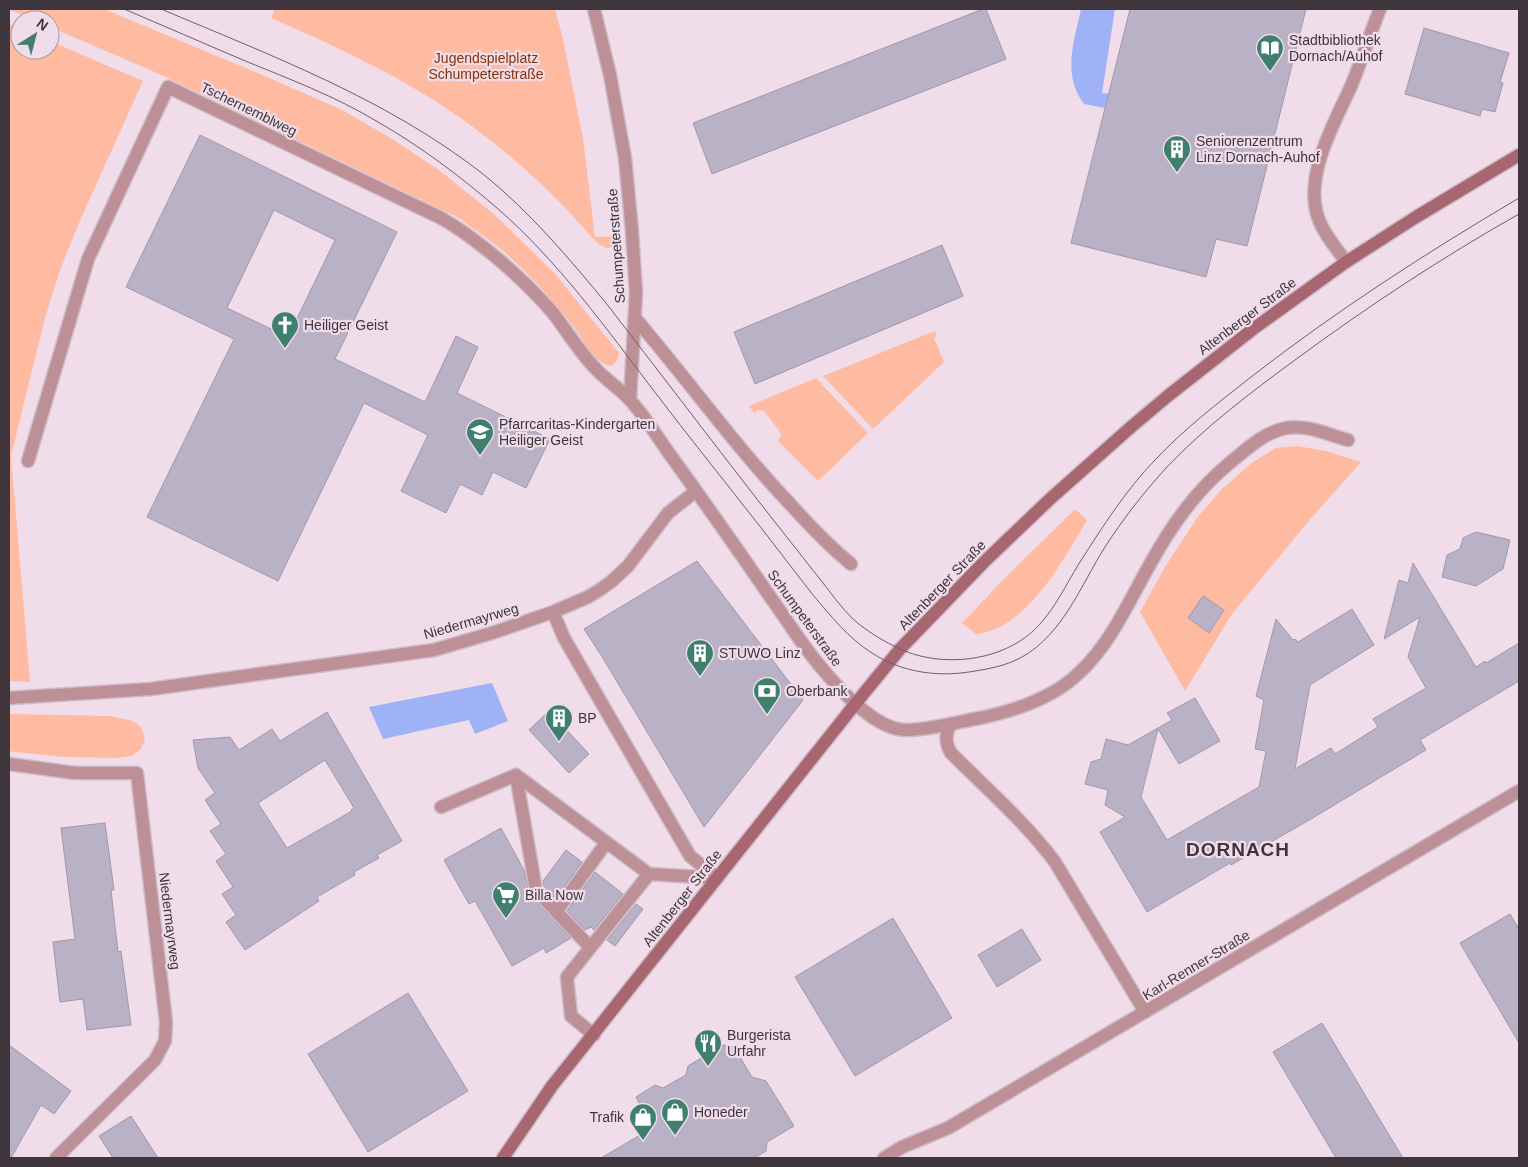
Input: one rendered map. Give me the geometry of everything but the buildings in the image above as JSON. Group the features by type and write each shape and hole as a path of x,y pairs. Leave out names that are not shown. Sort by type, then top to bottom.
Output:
{"street":[{"name":"Schumpeterstraße","path":"594,9 610,75 625,158 632,231 636,292 630,400 817,663 856,703 881,723 893,728 912,730 951,724 990,716 1036,701 1062,687 1078,674 1104,644 1118,624 1166,537 1186,507 1204,486 1255,442 1273,431 1292,427 1310,429 1348,440"},
{"path":"1346,262 1324,231 1316,210 1314,179 1322,153 1353,82 1380,9"},
{"name":"Tschernemblweg","path":"28,461 88,259 168,87 423,209 461,231 495,257 533,292 552,312 595,368 630,400"},
{"name":"Altenberger Straße","path":"503,1158 547,1094 856,703 900,649 990,557 1064,486 1131,427 1253,328 1346,262 1423,212 1519,154"},
{"path":"634,318 771,484 835,551 851,564"},
{"name":"Niedermayrweg","path":"9,698 151,689 434,650 492,633 553,612 588,597 612,581 635,558 668,513 696,491"},
{"path":"553,612 564,638 690,856 717,878"},
{"path":"951,724 946,733 947,746 951,753 1035,837 1051,856 1145,1012"},
{"name":"Niedermayrweg","path":"9,764 75,773 136,773 163,985 166,1022 165,1041 155,1060 56,1158"},
{"path":"516,775 649,874 717,878"},
{"path":"441,807 516,775"},
{"path":"516,775 536,890 590,947"},
{"name":"Karl-Renner-Straße","path":"884,1158 948,1128 1517,797"},
{"path":"556,912 606,843"},
{"path":"594,1035 571,1016 567,977 649,874"}],"green space":[{"path":"9,9 104,9 342,110 389,137 439,170 495,215 556,275 619,353 617,361 611,366 600,361 590,351 559,308 531,278 502,250 459,218 157,73 60,31 60,10"},
{"name":"Jugendspielplatz Schumpeterstraße","path":"275,9 555,9 583,138 595,237 619,236 618,242 613,247 606,248 599,244 528,172 497,145 436,102 383,71 271,18"},
{"path":"9,24 10,60 60,60 60,45 143,81 78,225 60,270 45,318 11,456 30,682 9,681"},
{"path":"935,331 937,336 934,338 944,362 873,429 823,376"},
{"path":"816,378 868,433 818,481 778,441 781,436 780,432 764,411 758,410 754,413 749,406"},
{"path":"1297,446 1326,451 1361,462 1307,523 1232,614 1185,691 1140,612 1165,567 1197,518 1222,489 1253,462 1276,448"},
{"path":"1075,509 1087,520 1055,572 1027,606 1012,620 994,629 976,634 962,623 1002,581"},
{"path":"9,714 108,716 130,720 139,725 145,739 141,749 132,756 116,758 65,757 9,751"}],"water":[{"path":"1081,9 1115,9 1102,93 1109,94 1105,108 1084,104 1077,93 1073,81 1073,45"},
{"path":"492,683 508,721 475,734 469,720 383,739 369,707"}],"tram line":[{"path":"124,9 312,88 345,104 409,141 483,196 519,228 561,272 833,619 855,641 872,653 895,665 919,672 944,674 990,668 1016,660 1036,647 1049,635 1070,608 1105,547 1134,506 1167,467 1197,438 1261,385 1349,321 1433,266 1519,214"},
{"path":"161,9 286,62 368,101 446,147 500,188 548,235 606,303 845,611 874,635 912,654 928,658 976,658 1007,648 1030,634 1054,605 1106,522 1125,496 1155,460 1189,427 1251,377 1349,306 1416,261 1519,198"}],"place":[{"name":"Stadtbibliothek Dornach/Auhof","path":"1270,72"},
{"name":"Seniorenzentrum Linz Dornach-Auhof","path":"1177,173"},
{"name":"Heiliger Geist","path":"285,349"},
{"name":"Pfarrcaritas-Kindergarten Heiliger Geist","path":"480,456"},
{"name":"STUWO Linz","path":"700,677"},
{"name":"Oberbank","path":"767,715"},
{"name":"BP","path":"559,742"},
{"name":"Billa Now","path":"506,919"},
{"name":"Burgerista Urfahr","path":"708,1067"},
{"name":"Honeder","path":"675,1136"},
{"name":"Trafik","path":"643,1141"}],"district":[{"name":"DORNACH","path":"1238,849"}]}
